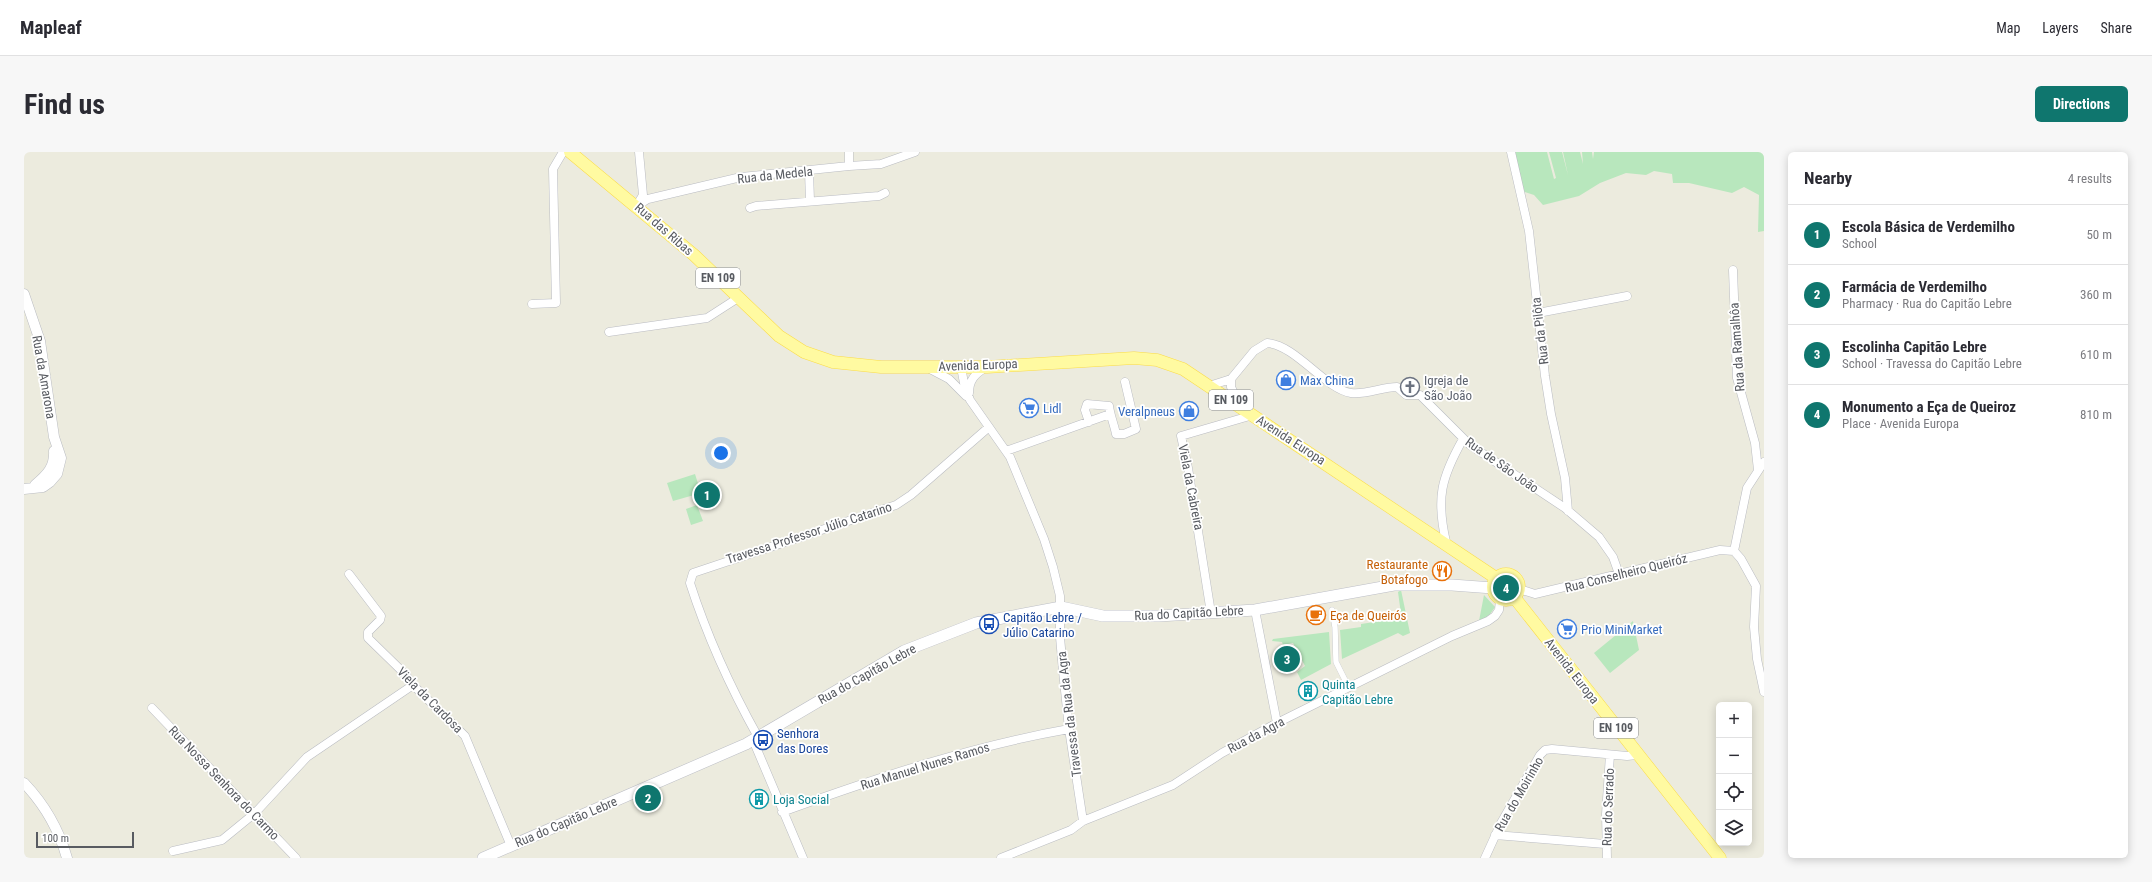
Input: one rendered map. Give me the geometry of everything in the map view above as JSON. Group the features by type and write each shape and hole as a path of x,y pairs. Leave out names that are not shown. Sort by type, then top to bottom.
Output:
{"main road":[{"name":"Rua das Ribas","path":"570,152 637,206 694,255 779,336 804,352 833,362 882,367 922,367"},
{"name":"Avenida Europa","path":"922,367 987,367 1134,358 1157,360 1183,369 1446,542 1495,583"},
{"name":"Avenida Europa","path":"1500,599 1494,593 1495,583 1504,574 1512,575 1517,581 1516,593 1638,755 1720,858"},
{"name":"Rua do Capitão Lebre","path":"483,858 756,738 904,651 976,623 1061,607 1103,616 1211,613 1255,610 1394,585 1495,583"},
{"path":"1500,599 1507,600 1516,593"}],"street":[{"path":"532,304 556,303 553,168 563,152"},
{"path":"637,206 643,195 639,152"},
{"path":"849,152 849,166"},
{"name":"Rua da Medela","path":"637,206 648,200 741,177 881,164 915,152"},
{"name":"Rua da Pilôta","path":"1511,152 1529,232 1545,376 1551,414 1565,478 1568,511"},
{"path":"809,171 810,201"},
{"path":"750,208 756,206 879,196 885,192"},
{"name":"Rua da Ramalhôa","path":"1733,270 1737,378 1755,443 1758,470"},
{"name":"Rua da Amarona","path":"24,296 40,341 54,437 54,459 51,470 27,489"},
{"path":"1538,313 1626,296"},
{"path":"609,332 707,318 738,298"},
{"name":"Rua de São João","path":"1231,379 1257,349 1267,343 1274,343 1339,388 1351,393 1397,387 1406,395 1420,396 1463,439 1568,511 1599,537 1613,557 1619,574"},
{"path":"922,367 939,373 956,386 970,400"},
{"path":"961,367 964,383 970,400"},
{"path":"956,386 961,367"},
{"path":"970,400 970,382 976,373 987,367"},
{"path":"1209,386 1231,379 1234,395 1242,407"},
{"path":"1089,422 1085,410 1087,404 1110,406 1110,414 1116,434 1124,434 1136,429 1125,382"},
{"name":"Travessa da Rua da Agra","path":"970,400 1006,450 1044,539 1060,596 1060,637 1069,729 1084,821"},
{"path":"1006,450 1110,414"},
{"name":"Viela da Cabreira","path":"1211,613 1188,468 1181,436 1253,415"},
{"name":"Travessa Professor Júlio Catarino","path":"756,738 728,683 710,642 690,583 693,572 876,513 896,505 911,495 989,427"},
{"path":"1446,542 1442,522 1442,485 1453,456 1463,439"},
{"path":"1764,462 1747,488 1734,551 1742,558 1760,586 1754,627 1757,659 1764,692"},
{"name":"Rua Conselheiro Queiróz","path":"1516,593 1535,594 1720,550 1734,551"},
{"name":"Viela da Cardosa","path":"349,574 381,616 380,620 368,632 368,638 465,736 511,846"},
{"name":"Rua da Agra","path":"1001,858 1071,830 1084,821 1173,785 1222,753 1277,723 1452,636 1488,621 1495,616 1499,610 1500,599"},
{"path":"1255,610 1277,723"},
{"path":"1332,610 1335,627 1336,662 1349,688"},
{"path":"173,851 222,840 254,813 307,757 413,685"},
{"name":"Rua Nossa Senhora do Carmo","path":"152,708 296,858"},
{"name":"Rua Manuel Nunes Ramos","path":"782,812 963,753 1023,737 1069,729"},
{"path":"756,738 782,812 803,858"},
{"name":"Rua do Moirinho","path":"1485,858 1495,835 1540,755 1545,750 1552,749 1610,755 1638,755"},
{"name":"Rua do Serrado","path":"1607,858 1605,844 1610,755"},
{"path":"24,783 44,807 55,826 67,858"},
{"path":"1495,835 1605,844"}],"green space":[{"path":"1513,152 1547,152 1554,179 1556,178 1549,152 1562,152 1568,175 1563,152 1580,152 1583,164 1582,152 1592,152 1593,159 1594,152 1764,152 1764,231 1758,232 1759,195 1744,187 1732,193 1689,183 1673,183 1672,174 1654,171 1646,175 1626,173 1600,183 1579,196 1543,205 1534,195 1522,191"},
{"path":"695,474 701,493 673,501 667,483"},
{"path":"697,505 703,521 691,525 686,509"},
{"path":"1401,590 1410,633 1403,636 1398,633 1342,659 1340,630 1361,627 1361,624 1395,619 1395,615 1401,614 1398,592"},
{"path":"1484,595 1495,607 1488,617 1479,621"},
{"path":"1633,621 1639,650 1610,673 1594,653"},
{"path":"1329,632 1331,664 1301,680 1297,672 1305,666 1293,643 1283,645 1282,642 1272,641 1273,639"}],"place":[{"name":"Max China","path":"1286,380"},
{"name":"Igreja de São João","path":"1410,387"},
{"name":"Lidl","path":"1029,408"},
{"name":"Veralpneus","path":"1189,411"},
{"name":"Escola Básica de Verdemilho","path":"707,495"},
{"name":"Restaurante Botafogo","path":"1442,571"},
{"name":"Monumento a Eça de Queiroz","path":"1506,588"},
{"name":"Eça de Queirós","path":"1316,615"},
{"name":"Capitão Lebre / Júlio Catarino","path":"989,624"},
{"name":"Prio MiniMarket","path":"1567,629"},
{"name":"Escolinha Capitão Lebre","path":"1287,659"},
{"name":"Quinta Capitão Lebre","path":"1308,691"},
{"name":"Senhora das Dores","path":"763,740"},
{"name":"Farmácia de Verdemilho","path":"648,798"},
{"name":"Loja Social","path":"759,799"}]}
